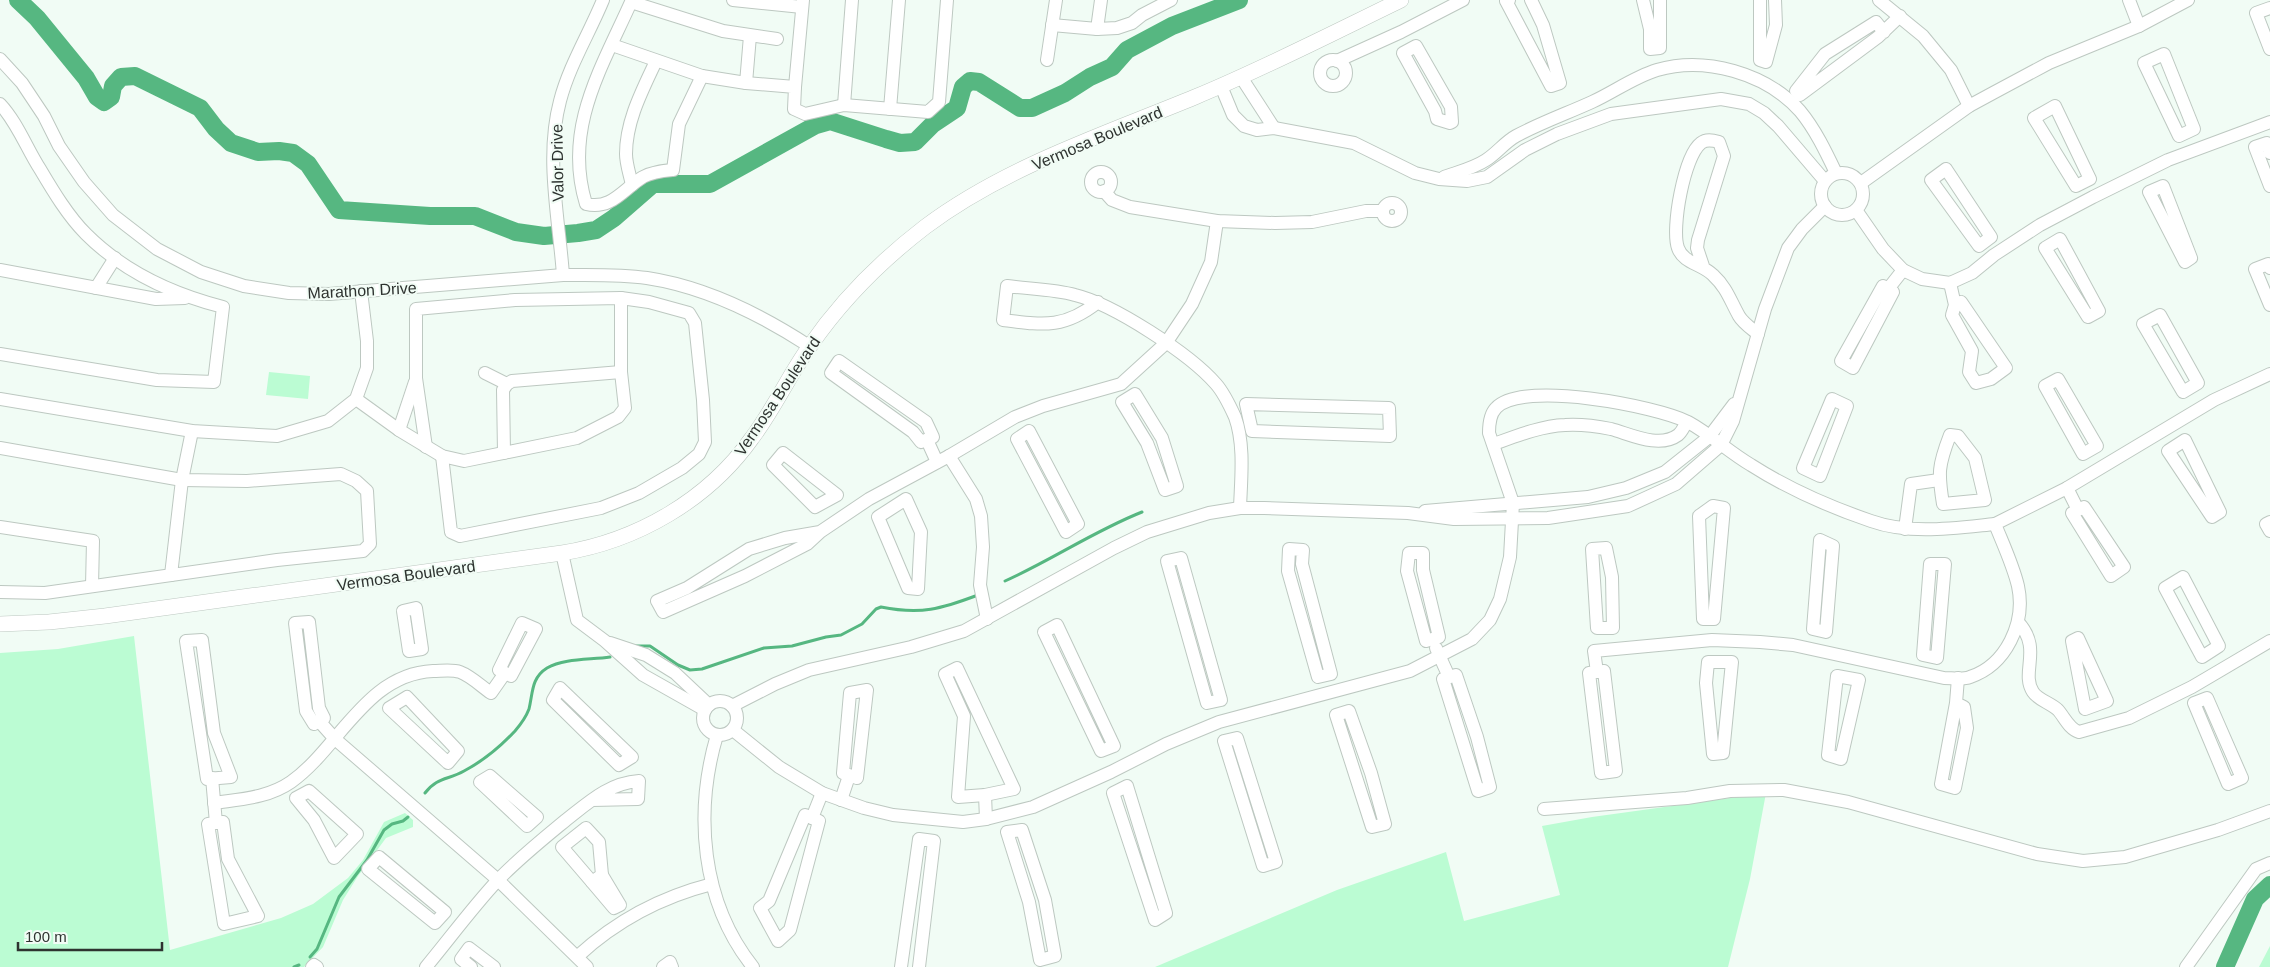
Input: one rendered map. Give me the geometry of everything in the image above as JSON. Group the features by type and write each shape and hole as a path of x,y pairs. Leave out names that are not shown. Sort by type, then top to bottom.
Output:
{"main road":[{"name":"Vermosa Boulevard","path":"0,624 50,622 105,616 562,554 600,546 636,531 657,521 695,496 728,467 753,438 809,346 836,312 879,266 925,227 996,182 1029,166 1221,86 1401,0"}],"street":[{"name":"Valor Drive","path":"563,275 553,143 557,112 566,82 603,0"},
{"path":"733,0 803,4 794,109 805,114 844,105 928,112 938,102 947,0"},
{"path":"844,105 852,0"},
{"path":"890,109 899,0"},
{"path":"1047,60 1056,0"},
{"path":"1097,29 1100,0"},
{"path":"1142,15 1144,0"},
{"path":"1052,25 1097,29 1118,28 1132,23 1142,15 1171,0"},
{"path":"1337,61 1401,32 1463,0"},
{"path":"1509,0 1506,1 1551,86 1560,83 1543,25 1531,0"},
{"path":"1643,0 1650,29 1650,48 1660,48 1660,0"},
{"path":"1760,0 1760,60 1766,62 1776,25 1776,0"},
{"path":"1879,0 1923,36 1951,70 1970,106"},
{"path":"2129,0 2139,26"},
{"path":"1861,183 1970,106 2049,63 2139,26 2188,0"},
{"path":"702,76 678,124 673,170 644,176 612,202 598,207 586,204 582,191 579,142 583,116 591,90 631,2 702,25 750,36 777,39"},
{"path":"2270,8 2256,13 2270,49"},
{"path":"1884,32 1876,22 1825,54 1796,91 1800,95 1884,32 1900,16"},
{"path":"1401,32 1409,49"},
{"path":"746,83 750,36"},
{"path":"612,45 656,62 702,76 746,83 795,86"},
{"path":"1416,46 1451,107 1452,122 1437,119 1435,111 1404,53 1409,49 1416,46"},
{"path":"2164,54 2194,129 2186,134 2180,136 2144,62 2164,54"},
{"name":"Marathon Drive","path":"0,59 28,92 44,116 59,146 84,182 113,215 157,249 201,272 244,286 290,293 329,294 563,275 647,278 692,288 738,306 777,326 809,346"},
{"path":"632,185 626,156 628,136 632,116 656,62"},
{"path":"1438,178 1486,160 1516,136 1604,96 1623,85 1665,69 1682,65 1727,68 1759,81 1800,111 1820,142 1836,173"},
{"path":"1241,77 1274,128"},
{"path":"1221,86 1234,115 1244,126 1257,130 1274,128 1354,143 1414,173 1467,181 1487,176 1525,150 1558,134 1611,114 1721,99 1749,104 1764,113 1778,126 1825,181"},
{"path":"1604,96 1611,114"},
{"path":"0,104 58,198 85,234 115,258 161,286 189,298 223,307 214,382 157,380 0,354"},
{"path":"2055,106 2090,179 2083,182 2076,186 2034,118 2055,106"},
{"path":"1856,210 1884,249 1903,270 1922,279 1950,283 1972,273 1994,255 2040,225 2093,197 2195,149 2270,122"},
{"path":"2255,128 2265,149"},
{"path":"2186,134 2195,149"},
{"path":"1516,136 1525,150"},
{"path":"1703,266 1697,248 1698,240 1724,156 1719,142 1711,139 1701,143 1689,162 1676,216 1675,235 1678,250 1686,260 1703,266 1727,290 1740,317 1758,334"},
{"path":"2265,149 2255,147 2270,186"},
{"path":"1946,169 1992,237 1985,242 1979,246 1931,180 1946,169"},
{"path":"2147,171 2156,189"},
{"path":"1836,173 1850,174 1861,183 1864,197 1856,210 1843,215 1830,211 1825,206 1821,194 1825,181 1836,173"},
{"path":"2083,182 2093,197"},
{"path":"2163,186 2191,258 2184,262 2148,192 2156,189 2163,186"},
{"path":"1104,191 1112,200 1130,207 1217,221 1275,224 1312,222 1366,211 1382,211"},
{"path":"732,706 775,684 809,670 911,647 964,631 1114,548 1147,532 1201,515 1240,508 1408,513 1454,519 1512,519 1548,518 1628,506 1676,484 1721,445 1733,421 1765,309 1788,248 1802,229 1825,206"},
{"path":"820,532 785,538 749,549 687,588 657,601 663,612 745,576 807,544 840,518 880,493 949,456 1015,417 1043,406 1120,384 1166,344 1192,304 1211,262 1217,221"},
{"path":"2040,225 2052,244"},
{"path":"2060,239 2099,310 2088,317 2045,248 2052,244 2060,239"},
{"path":"1985,242 1994,255"},
{"path":"96,288 115,258"},
{"path":"2270,268 2268,264 2255,269 2270,305"},
{"path":"0,270 156,299 189,298"},
{"path":"1888,289 1903,270"},
{"path":"1950,283 1955,305 1952,316 1972,351 1969,372 1976,383 1991,379 2006,368 1961,302 1955,305"},
{"path":"1098,302 1083,314 1065,322 1036,324 1003,320 1007,286 1074,294 1098,302 1198,366 1217,385 1235,418 1240,442 1240,508"},
{"path":"1883,286 1888,289 1894,292 1853,368 1841,361 1883,286"},
{"path":"0,399 192,431 277,436 328,422 356,399 367,368 367,341 361,292"},
{"path":"356,399 426,447 442,456 464,461 578,438 618,417 625,408 621,372 621,298"},
{"path":"426,447 416,378 416,309 515,300 621,298 649,302 689,313 695,323 703,400 705,442 699,454 682,468 639,493 601,508 460,536 451,532 442,456"},
{"path":"2160,315 2198,383 2191,388 2183,392 2144,324 2160,315"},
{"path":"839,361 926,422 934,437 927,440 921,442 913,432 832,373 839,361"},
{"path":"504,453 503,390 507,384 512,381 621,372"},
{"path":"485,373 507,384"},
{"path":"733,730 779,767 822,793 893,815 963,822 986,819 1034,807 1166,744 1222,721 1410,671 1472,639 1490,620 1500,599 1510,557 1513,503 1489,433 1490,422 1496,408 1512,399 1550,396 1592,398 1647,409 1687,422 1751,465 1805,493 1872,522 1905,529 1995,524 2067,488 2200,408 2270,374"},
{"path":"399,430 416,378"},
{"path":"2058,379 2097,446 2090,450 2083,454 2045,386 2058,379"},
{"path":"1120,384 1129,397"},
{"path":"2191,388 2200,408"},
{"path":"1408,513 1459,506 1588,497 1626,488 1665,472 1709,437 1728,415 1743,389"},
{"path":"1135,394 1162,438 1177,486 1165,490 1147,443 1122,402 1129,397 1135,394"},
{"path":"1832,398 1847,406 1820,476 1810,471 1803,468 1832,398"},
{"path":"1246,404 1389,408 1390,436 1252,431 1248,420 1246,404"},
{"path":"1015,417 1022,434"},
{"path":"1235,418 1248,420"},
{"path":"1494,444 1524,433 1562,425 1603,428 1642,439 1659,441 1678,435 1687,422"},
{"path":"2167,428 2176,447"},
{"path":"1029,430 1078,524 1066,532 1017,439 1022,434 1029,430"},
{"path":"171,575 182,480 192,431"},
{"path":"1950,436 1958,436 1975,458 1984,500 1943,504 1939,480 1940,462 1950,436"},
{"path":"927,440 937,462"},
{"path":"2185,440 2220,512 2212,517 2168,451 2176,447 2185,440"},
{"path":"0,448 182,480 247,481 341,474 356,481 367,491 370,544 363,551 277,560 45,593 0,592"},
{"path":"2090,450 2102,466"},
{"path":"783,454 837,495 825,502 815,507 773,465 783,454"},
{"path":"949,456 976,499 981,516 983,547 980,585 987,619"},
{"path":"1805,493 1810,471"},
{"path":"1905,529 1911,484 1939,480"},
{"path":"2067,488 2078,510"},
{"path":"880,493 890,509"},
{"path":"906,499 921,532 918,589 908,588 878,517 890,509 906,499"},
{"path":"825,502 840,518"},
{"path":"1713,506 1724,508 1714,619 1708,619 1702,619 1699,516 1713,506"},
{"path":"2084,507 2124,567 2111,576 2072,513 2078,510 2084,507"},
{"path":"2270,522 2266,524 2270,531"},
{"path":"1597,672 1594,651 1717,640 1793,645 1926,674 1969,678 1994,666 2007,648 2016,631 2018,622 2018,587 1995,524"},
{"path":"0,527 98,538 92,586"},
{"path":"1820,540 1833,546 1826,632 1820,630 1813,629 1820,540"},
{"path":"1606,548 1612,577 1613,628 1604,628 1597,628 1592,549 1606,548"},
{"path":"1289,549 1303,550 1302,564 1331,674 1325,675 1318,677 1288,571 1289,549"},
{"path":"1409,553 1423,553 1423,570 1439,637 1432,639 1426,641 1407,571 1409,553"},
{"path":"562,554 577,620 605,641 643,676 707,708"},
{"path":"739,556 745,576"},
{"path":"1181,558 1221,700 1214,701 1207,703 1167,561 1181,558"},
{"path":"1930,564 1945,564 1937,658 1929,656 1923,655 1930,564"},
{"path":"2183,577 2219,646 2210,652 2202,657 2165,588 2183,577"},
{"path":"1708,619 1717,640 1719,662"},
{"path":"309,622 319,708 324,718 319,721 314,724 306,711 295,623 309,622"},
{"path":"2018,622 2027,632 2030,642 2030,685 2033,692 2053,706 2072,730 2079,732 2129,718 2192,686 2270,641"},
{"path":"1057,625 1114,746 1107,749 1101,751 1044,632 1057,625"},
{"path":"1604,628 1606,649"},
{"path":"1820,630 1821,651"},
{"path":"2078,638 2108,701 2096,704 2085,709 2072,641 2078,638"},
{"path":"1432,639 1449,677"},
{"path":"202,640 214,733 231,777 212,778 207,779 186,641 202,640"},
{"path":"605,641 646,655 675,673 707,708 705,726 717,735 728,734 733,730 738,720 736,710 732,706 723,701 707,708"},
{"path":"415,650 418,672"},
{"path":"2210,652 2220,670"},
{"path":"1926,674 1929,656"},
{"path":"1846,678 1849,657"},
{"path":"1708,662 1719,662 1732,662 1723,754 1713,754 1706,684 1708,662"},
{"path":"957,668 1014,789 985,795 958,797 964,716 945,674 957,668"},
{"path":"1604,671 1616,771 1601,773 1590,673 1597,672 1604,671"},
{"path":"214,803 260,796 278,790 292,781 334,739 361,707 386,687 401,678 418,672 460,672 491,693 505,673"},
{"path":"1325,675 1342,713"},
{"path":"1456,675 1477,737 1490,787 1478,791 1443,680 1449,677 1456,675"},
{"path":"1837,676 1846,678 1859,680 1841,759 1828,755 1837,676"},
{"path":"1956,703 1964,707 1967,728 1955,788 1941,784 1956,703 1958,678"},
{"path":"2192,686 2200,701"},
{"path":"386,687 397,702"},
{"path":"560,688 632,758 626,761 619,765 552,700 560,688"},
{"path":"867,690 857,778 849,776 843,773 850,693 867,690"},
{"path":"407,697 458,751 448,763 389,708 397,702 407,697"},
{"path":"2207,698 2242,778 2228,784 2194,703 2200,701 2207,698"},
{"path":"1214,701 1230,740"},
{"path":"2096,704 2104,726"},
{"path":"1349,711 1371,772 1385,824 1372,828 1336,715 1342,713 1349,711"},
{"path":"319,721 334,739 498,880 578,956 587,967"},
{"path":"717,735 707,772 704,810 706,848 712,884 729,930 753,967"},
{"path":"1237,738 1276,862 1263,866 1224,741 1230,740 1237,738"},
{"path":"1107,749 1120,789"},
{"path":"626,761 630,782"},
{"path":"841,800 849,776"},
{"path":"212,778 216,823"},
{"path":"292,781 302,795"},
{"path":"426,967 498,880 545,838 592,800 606,790 639,781 638,799 592,800"},
{"path":"1127,786 1166,913 1155,920 1113,793 1120,789 1127,786"},
{"path":"1544,809 1687,798 1730,791 1784,790 1848,802 2037,854 2083,861 2125,857 2218,830 2270,811"},
{"path":"309,792 357,834 334,858 314,820 296,798 302,795 309,792"},
{"path":"812,818 822,793"},
{"path":"985,795 986,819"},
{"path":"806,814 812,818 819,821 790,930 778,941 760,908 769,901 806,814"},
{"path":"1009,814 1015,831"},
{"path":"927,839 930,820"},
{"path":"223,822 228,859 258,916 224,924 208,824 216,823 223,822"},
{"path":"532,822 545,838"},
{"path":"563,823 574,837"},
{"path":"586,828 599,842 597,878 562,847 574,837 586,828"},
{"path":"1022,830 1044,900 1055,956 1040,960 1029,902 1007,832 1015,831 1022,830"},
{"path":"901,967 919,839 927,839 934,840 919,967"},
{"path":"379,857 445,912 441,917 436,923 368,869 379,857"},
{"path":"2186,967 2256,870 2270,863"},
{"path":"578,956 608,931 641,910 676,894 712,884"},
{"path":"441,917 465,953"},
{"path":"471,967 461,959 469,948 494,967"},
{"path":"663,967 670,962 672,967"},
{"path":"312,967 314,965 317,967"}],"green space":[{"path":"269,372 310,376 308,399 266,395"},
{"path":"134,636 170,950 281,918 313,904 348,878 363,860 384,822 405,813 413,820 413,827 386,838 343,900 323,947 304,967 0,967 0,653 58,649"},
{"path":"1766,793 1750,879 1728,967 1155,967 1337,890 1446,852 1464,921 1560,895 1542,826 1592,817"},
{"path":"2270,946 2270,967 2259,967"}],"waterway":[{"path":"18,0 37,18 86,78 97,97 104,102 111,97 113,86 121,77 135,76 200,108 216,129 231,143 258,152 279,151 293,153 308,164 339,210 430,216 475,216 516,232 544,236 596,230 614,218 653,184 710,184 816,125 830,121 900,143 915,142 933,124 957,108 963,87 970,81 979,82 1020,108 1032,108 1065,93 1090,77 1112,67 1127,50 1172,26 1239,0"},
{"path":"1005,581 1142,512"},
{"path":"634,646 650,646 678,665 690,670 702,669 764,648 792,646 841,635 862,624 876,609 881,607 908,610 931,609 978,595"},
{"path":"425,793 438,781 458,774 478,763 509,737 526,715 535,681 547,668 561,662 610,657"},
{"path":"310,957 317,949 339,897 367,860 384,830 408,817"},
{"path":"2225,967 2255,899 2270,885"},
{"path":"294,967 299,965"}]}
